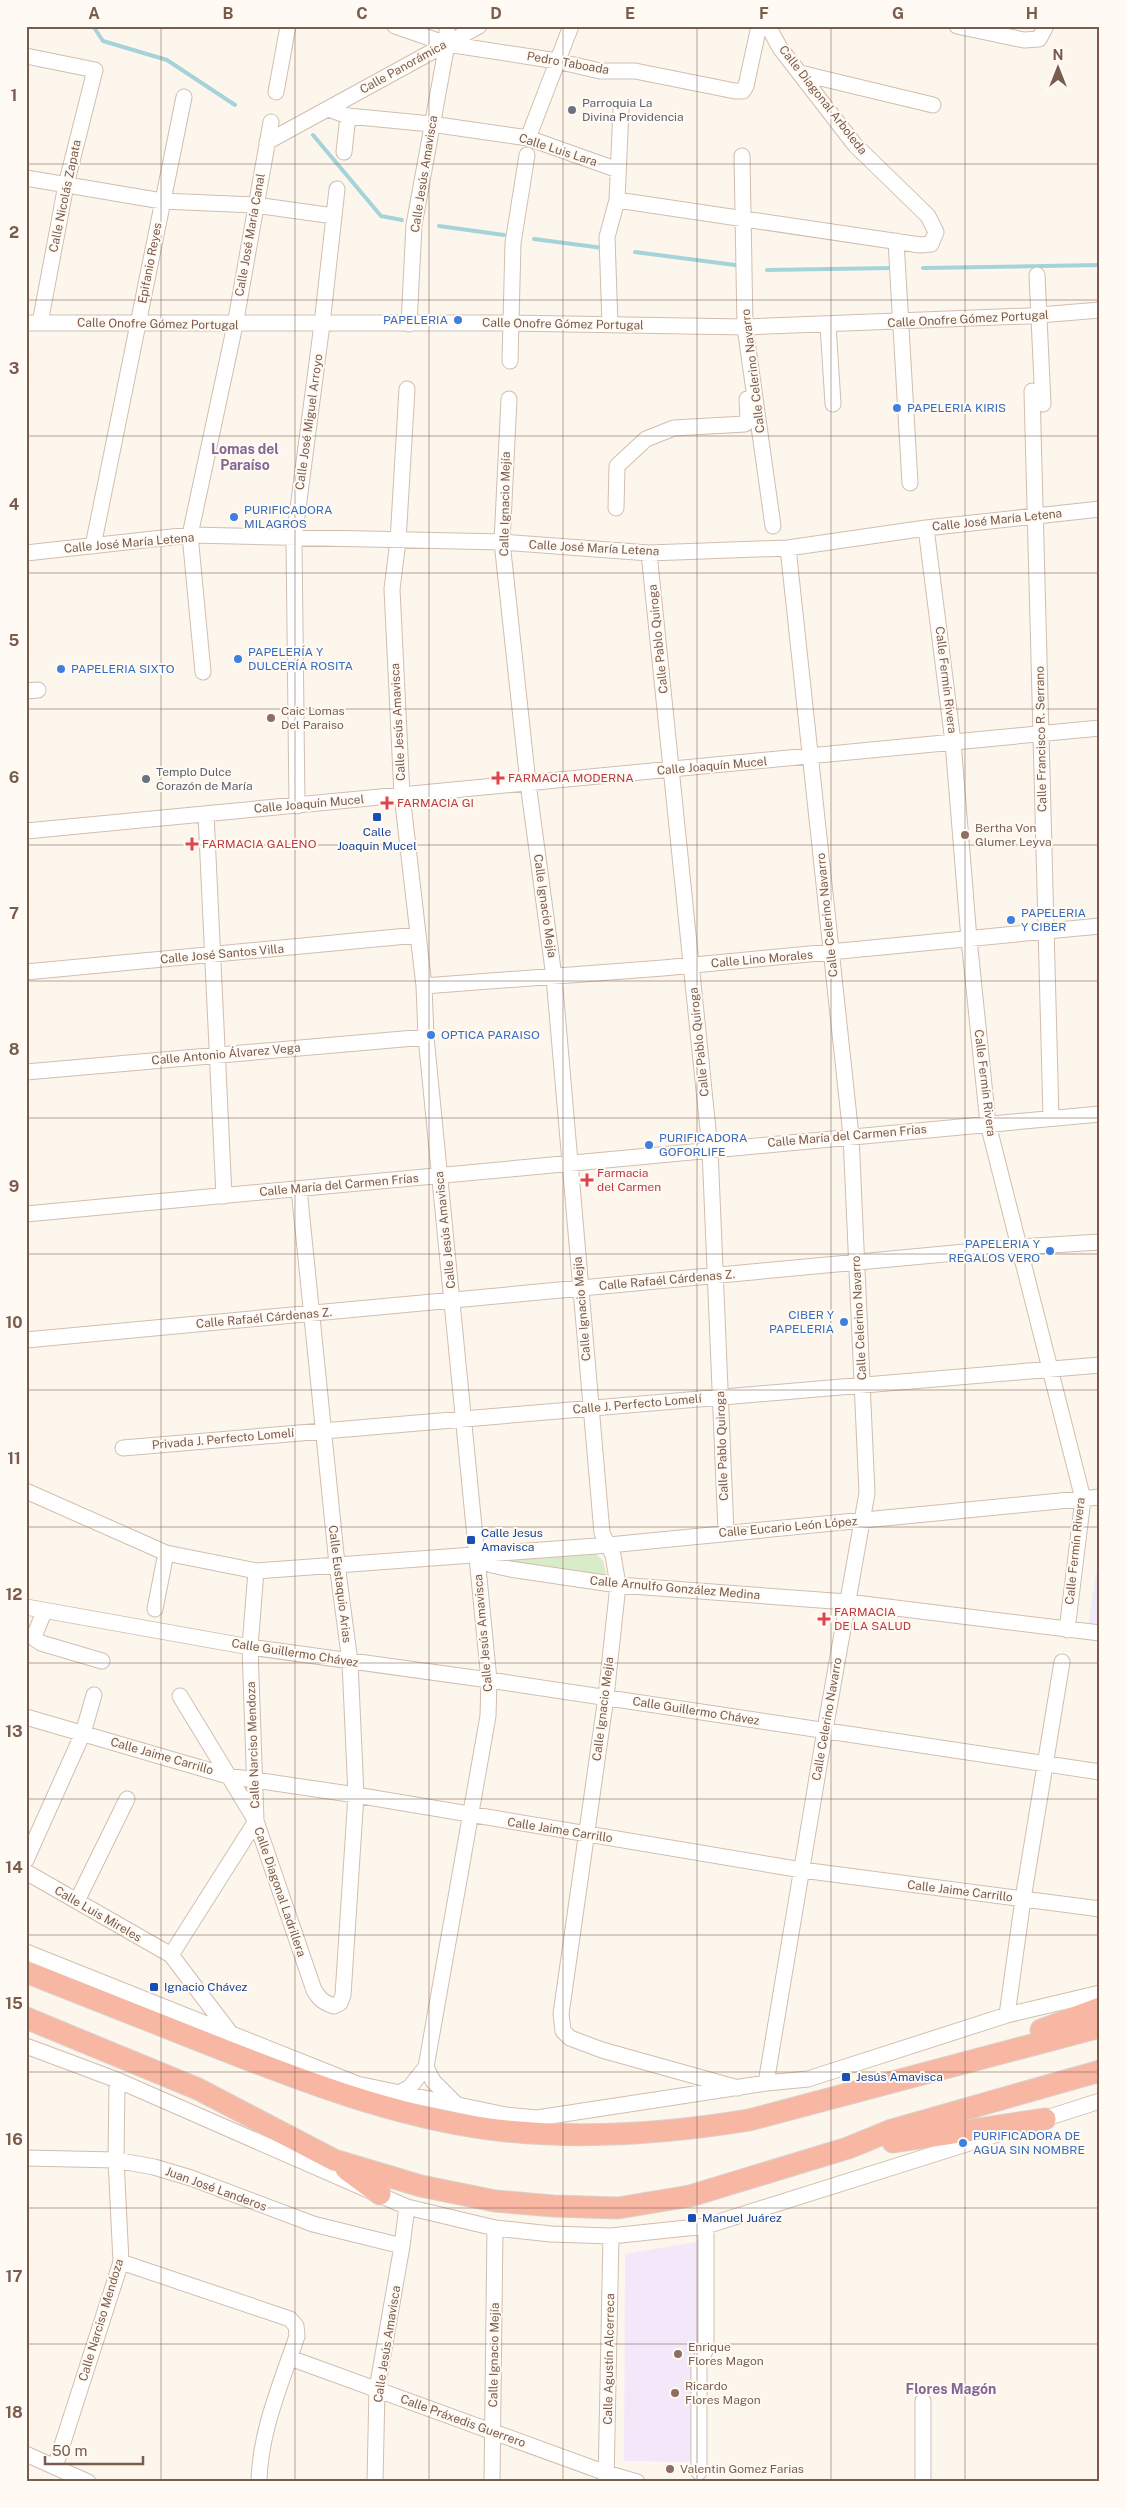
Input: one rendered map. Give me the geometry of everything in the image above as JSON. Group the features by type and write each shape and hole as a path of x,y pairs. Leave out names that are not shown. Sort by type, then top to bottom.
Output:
{"highway":[{"path":"26,1972 290,2076 352,2098 414,2115 490,2129 555,2133 628,2134 691,2129 748,2120 1100,2027"},
{"path":"958,2066 1015,2039 1100,2008"},
{"path":"26,2018 198,2089 325,2155 380,2194"},
{"path":"282,2151 325,2155 421,2186 495,2201 553,2206 618,2208 690,2196 848,2148 892,2130 1100,2071"},
{"path":"848,2148 864,2148 955,2131 1046,2119"}],"street":[{"path":"276,92 288,26"},
{"name":"Pedro Taboada","path":"395,26 447,44 557,61 592,70 635,71 743,91 746,86 759,26"},
{"name":"Calle Jesús Amavisca","path":"409,324 414,225 447,44 447,26"},
{"name":"Calle Panorámica","path":"328,109 479,26"},
{"path":"528,138 571,26"},
{"name":"Calle Diagonal Arboleda","path":"768,26 780,48 855,144 934,224 935,239 931,244 926,246 896,242"},
{"path":"957,26 1024,40 1043,33"},
{"name":"Calle Nicolás Zapata","path":"26,56 95,70 30,324"},
{"path":"800,73 933,105"},
{"name":"Epifanio Reyes","path":"93,546 184,98"},
{"path":"267,142 328,109"},
{"name":"Calle Luis Lara","path":"328,109 348,116 431,124 528,138 618,170"},
{"path":"610,325 607,237 616,200 621,109"},
{"path":"344,152 348,116"},
{"name":"Calle José María Canal","path":"203,672 190,536 234,324 271,122"},
{"path":"510,361 509,323 512,243 527,155"},
{"name":"Calle Celerino Navarro","path":"742,156 746,332 773,526"},
{"path":"26,178 162,201 255,205 334,216"},
{"name":"Calle José Miguel Arroyo","path":"297,806 294,539 322,324 337,189"},
{"path":"616,200 896,242 910,483"},
{"path":"1037,275 1043,404"},
{"name":"Calle Onofre Gómez Portugal","path":"30,324 509,323 610,325 746,332 828,325 1039,316 1100,310"},
{"path":"828,325 833,404"},
{"path":"616,508 617,466 646,439 674,428 745,424 748,409 741,352 742,341 746,332"},
{"name":"Calle Jesús Amavisca","path":"407,389 398,542 392,588 402,795 424,986 426,1037 489,1680 488,1716 426,2067"},
{"name":"Calle Francisco R. Serrano","path":"1032,391 1050,1118"},
{"name":"Calle Ignacio Mejía","path":"509,400 502,542 528,783 554,977 602,1532 613,1555 618,1585 606,1697 561,2014 563,2031 570,2038 602,2050 738,2088"},
{"name":"Calle José María Letena","path":"26,553 190,536 398,542 502,542 649,553 788,548 926,528 1100,508"},
{"name":"Calle Fermín Rivera","path":"926,528 954,742 969,939 988,1124 1083,1499 1067,1630"},
{"name":"Calle Celerino Navarro","path":"766,2083 824,1730 864,1519 867,1493 850,1136 788,548"},
{"name":"Calle Pablo Quiroga","path":"649,553 710,1149 726,1532"},
{"name":"Calle Joaquín Mucel","path":"26,831 954,742 1041,732 1100,728"},
{"path":"206,814 224,1196"},
{"name":"Calle Lino Morales","path":"424,986 692,965 1100,926"},
{"name":"Calle José Santos Villa","path":"26,972 418,936"},
{"name":"Calle Antonio Álvarez Vega","path":"26,1072 426,1037"},
{"name":"Calle María del Carmen Frías","path":"26,1214 1100,1114"},
{"name":"Calle Eustaquio Arias","path":"299,1189 337,1564 350,1662 356,1795 343,1995 340,2003 334,2006"},
{"name":"Calle Rafaél Cárdenas Z.","path":"26,1340 1020,1247 1100,1242"},
{"name":"Calle J. Perfecto Lomelí","path":"324,1431 1100,1365"},
{"name":"Privada J. Perfecto Lomelí","path":"124,1448 324,1431"},
{"name":"Calle Arnulfo González Medina","path":"26,1491 166,1553 256,1571 476,1556 492,1565 510,1569 618,1585 848,1602 1100,1633"},
{"name":"Calle Eucario León López","path":"476,1556 609,1545 726,1532 1100,1497"},
{"path":"155,1609 166,1553"},
{"name":"Calle Narciso Mendoza","path":"170,1955 256,1821 250,1646 256,1571"},
{"name":"Calle Guillermo Chávez","path":"26,1607 44,1612 350,1662 606,1697 1100,1772"},
{"path":"44,1612 35,1634 35,1639 41,1643 102,1661"},
{"path":"1008,2015 1023,1899 1062,1662"},
{"path":"26,1860 83,1733 94,1695"},
{"name":"Calle Diagonal Ladrillera","path":"180,1696 256,1821 314,1990 319,2000 334,2006"},
{"name":"Calle Jaime Carrillo","path":"26,1717 228,1776 254,1781 356,1795 802,1870 1100,1909"},
{"path":"77,1901 127,1799"},
{"name":"Calle Luis Mireles","path":"26,1872 170,1955"},
{"path":"26,1952 357,2084 506,2114 536,2118 766,2083 808,2079 1008,2015 1100,1993"},
{"path":"170,1955 232,2034"},
{"path":"26,2046 117,2080 407,2207 495,2228 551,2234 612,2236 706,2226 1100,2101"},
{"path":"399,2093 410,2087 426,2067 433,2081 455,2103"},
{"name":"Calle Narciso Mendoza","path":"55,2467 121,2262 116,2160 117,2080"},
{"name":"Juan José Landeros","path":"26,2158 116,2160 192,2178 313,2224 402,2246"},
{"name":"Calle Jesús Amavisca","path":"376,2482 377,2389 407,2207"},
{"path":"699,2472 699,2363 706,2349 706,2226"},
{"name":"Calle Ignacio Mejía","path":"492,2482 495,2228"},
{"name":"Calle Agustín Alcerreca","path":"606,2477 612,2236"},
{"path":"121,2262 290,2319 296,2326 297,2336 270,2415 259,2457 259,2482"},
{"name":"Calle Práxedis Guerrero","path":"290,2358 493,2431 606,2477 637,2482"},
{"path":"923,2401 923,2482"},
{"path":"26,2454 88,2482"}],"shaded area":[{"path":"1100,1548 1100,1628 1088,1626"},
{"path":"701,2241 702,2352 694,2352 695,2462 624,2461 625,2254"}],"green space":[{"path":"593,1551 603,1561 607,1577 515,1565 508,1557"}],"waterway":[{"path":"93,26 103,41 167,60 235,105"},
{"path":"313,135 381,216 402,220"},
{"path":"439,226 504,235"},
{"path":"534,239 603,248"},
{"path":"635,252 735,265"},
{"path":"923,268 1100,265"},
{"path":"767,270 893,268"}],"place":[{"name":"Parroquia La Divina Providencia","path":"572,110"},
{"name":"PAPELERIA","path":"458,320"},
{"name":"PAPELERIA KIRIS","path":"897,408"},
{"name":"PURIFICADORA MILAGROS","path":"234,517"},
{"name":"PAPELERÍA Y DULCERÍA ROSITA","path":"238,659"},
{"name":"PAPELERIA SIXTO","path":"61,669"},
{"name":"Caic Lomas Del Paraiso","path":"271,718"},
{"name":"FARMACIA MODERNA","path":"498,778"},
{"name":"Templo Dulce Corazón de María","path":"146,779"},
{"name":"FARMACIA GI","path":"387,803"},
{"name":"Calle Joaquin Mucel","path":"377,817"},
{"name":"Bertha Von Glumer Leyva","path":"965,835"},
{"name":"FARMACIA GALENO","path":"192,844"},
{"name":"PAPELERIA Y CIBER","path":"1011,920"},
{"name":"OPTICA PARAISO","path":"431,1035"},
{"name":"PURIFICADORA GOFORLIFE","path":"649,1145"},
{"name":"Farmacia del Carmen","path":"587,1180"},
{"name":"PAPELERIA Y REGALOS VERO","path":"1050,1251"},
{"name":"CIBER Y PAPELERIA","path":"844,1322"},
{"name":"Calle Jesus Amavisca","path":"471,1540"},
{"name":"FARMACIA DE LA SALUD","path":"824,1619"},
{"name":"Ignacio Chávez","path":"154,1987"},
{"name":"Jesús Amavisca","path":"846,2077"},
{"name":"PURIFICADORA DE AGUA SIN NOMBRE","path":"963,2143"},
{"name":"Manuel Juárez","path":"692,2218"},
{"name":"Enrique Flores Magon","path":"678,2354"},
{"name":"Ricardo Flores Magon","path":"675,2393"},
{"name":"Valentin Gomez Farias","path":"670,2469"}],"district":[{"name":"Lomas del Paraíso","path":"245,458"},
{"name":"Flores Magón","path":"951,2389"}]}
